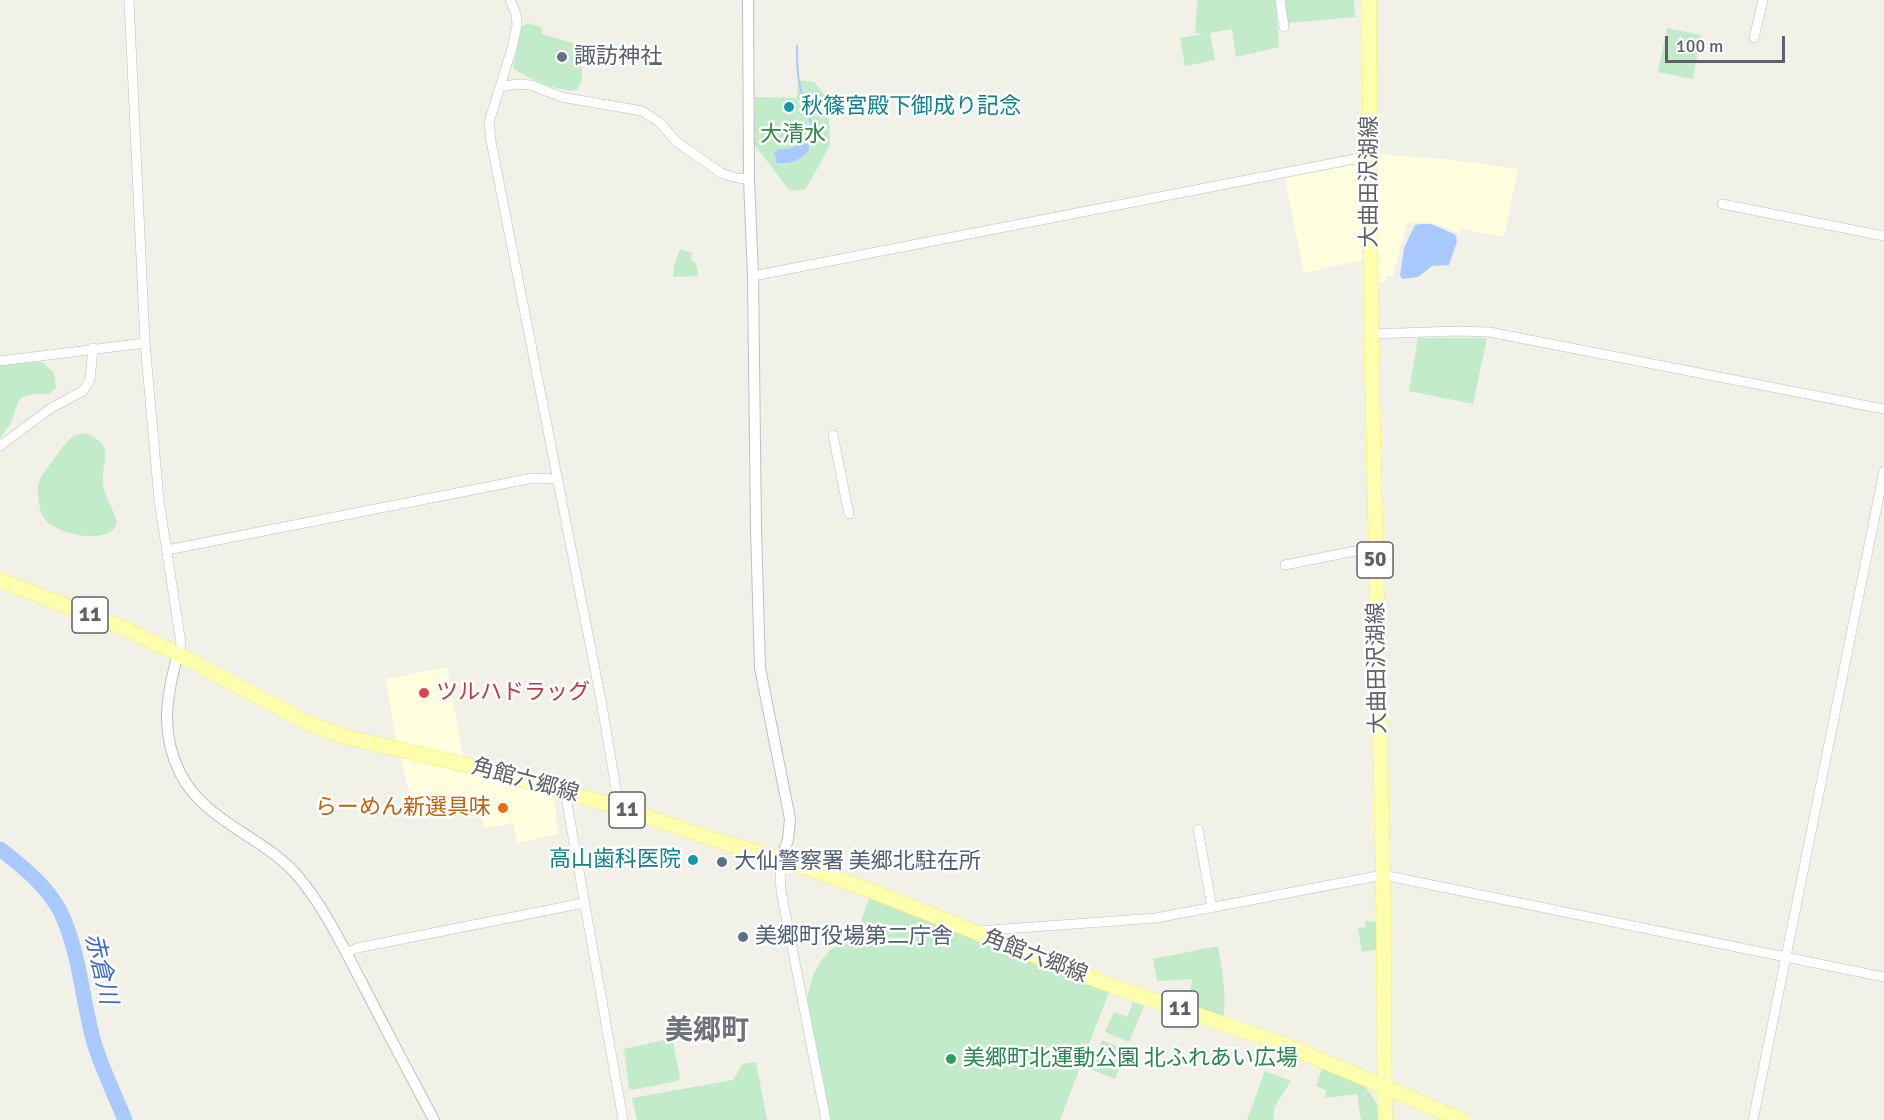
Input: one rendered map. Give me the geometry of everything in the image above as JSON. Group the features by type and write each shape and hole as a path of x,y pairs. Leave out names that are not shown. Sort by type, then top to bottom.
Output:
{"main road":[{"name":"大曲田沢湖線","path":"1369,0 1371,334 1383,875 1385,1120"},
{"name":"角館六郷線","path":"0,580 123,628 178,654 306,722 342,736 471,766 565,792 781,859 861,887 1101,982 1283,1044 1462,1120"}],"street":[{"path":"129,0 145,343 159,500 181,643 169,687 166,710 171,751 192,792 233,827 282,860 295,874 332,926 433,1120"},
{"path":"510,0 516,14 517,25 489,122 490,141 601,700 618,807"},
{"path":"748,0 749,179 753,276 756,561 760,668 790,819 788,840 781,859 781,891 826,1120"},
{"path":"1280,0 1284,27"},
{"path":"1754,38 1763,0"},
{"path":"500,87 517,84 531,85 561,97 642,111 658,122 676,142 721,173 749,179"},
{"path":"753,276 1370,156"},
{"path":"1722,204 1884,236"},
{"path":"1371,334 1489,332 1884,409"},
{"path":"0,361 145,343"},
{"path":"0,446 51,408 83,391 90,381 93,348"},
{"path":"833,435 849,514"},
{"path":"1753,1120 1884,471"},
{"path":"167,550 533,478 557,479"},
{"path":"1286,565 1375,547"},
{"path":"565,792 623,1120"},
{"path":"1198,829 1212,908"},
{"path":"973,932 1155,918 1383,875 1884,977"},
{"path":"346,952 584,903"}],"shaded area":[{"path":"1376,154 1454,160 1518,169 1504,237 1462,229 1460,234 1435,223 1407,223 1393,276 1386,276 1385,282 1374,284"},
{"path":"1363,163 1362,260 1304,273 1285,178"},
{"path":"447,667 463,757 396,742 386,679"},
{"path":"401,757 554,796 558,834 517,843 513,823 484,829 478,805 414,818"}],"green space":[{"path":"1197,0 1276,0 1279,47 1236,57 1232,29 1210,33 1215,60 1185,66 1180,38 1204,34 1195,33"},
{"path":"1284,0 1354,0 1355,17 1287,23"},
{"path":"528,23 541,27 542,34 573,43 582,49 582,80 577,90 544,84 513,68 521,27"},
{"path":"1667,28 1701,35 1693,79 1658,72"},
{"name":"大清水","path":"798,80 814,82 828,99 830,145 806,189 790,191 754,144 755,97 797,98"},
{"path":"680,249 692,253 691,259 696,264 698,276 673,277 674,265"},
{"path":"1418,338 1487,338 1473,404 1409,391"},
{"path":"42,362 54,373 56,388 49,394 22,397 10,425 0,438 0,365"},
{"path":"84,433 101,442 104,448 103,483 117,523 113,530 94,536 70,533 50,524 44,518 38,496 38,485 45,471 66,443 74,436"},
{"name":"美郷町北運動公園 北ふれあい広場","path":"870,897 1109,992 1060,1120 831,1120 807,999 813,975 821,961 830,950 856,933"},
{"path":"1365,921 1378,922 1378,949 1362,952 1358,928 1366,927"},
{"path":"1218,946 1224,992 1223,1019 1187,1008 1192,979 1157,981 1153,959"},
{"path":"1133,1002 1144,1006 1129,1042 1105,1032 1114,1012 1127,1017"},
{"path":"669,1039 673,1041 680,1078 678,1081 632,1090 629,1088 624,1049"},
{"path":"1102,1040 1127,1050 1115,1079 1090,1069"},
{"path":"756,1062 767,1120 637,1120 632,1098 733,1080 743,1064"},
{"path":"1322,1068 1361,1083 1374,1100 1380,1120 1361,1120 1357,1094 1325,1098 1326,1090 1316,1086"},
{"path":"1265,1071 1291,1081 1275,1106 1273,1120 1247,1120"}],"water":[{"name":"大清水","path":"802,141 810,141 808,152 794,161 777,163 774,152 778,149 794,147"},
{"path":"1431,224 1454,234 1457,241 1449,265 1432,266 1418,277 1403,279 1400,276 1404,248 1415,225"}],"waterway":[{"path":"797,46 799,82 811,122 810,141"},
{"name":"赤倉川","path":"0,849 41,885 60,911 72,941 96,1049 125,1120"}],"place":[{"name":"諏訪神社","path":"562,57"},
{"name":"秋篠宮殿下御成り記念","path":"789,107"},
{"name":"ツルハドラッグ","path":"424,693"},
{"name":"らーめん新選具味","path":"503,808"},
{"name":"高山歯科医院","path":"693,860"},
{"name":"大仙警察署 美郷北駐在所","path":"722,862"},
{"name":"美郷町役場第二庁舎","path":"743,937"},
{"name":"美郷町北運動公園 北ふれあい広場","path":"951,1059"}],"district":[{"name":"美郷町","path":"707,1032"}]}
